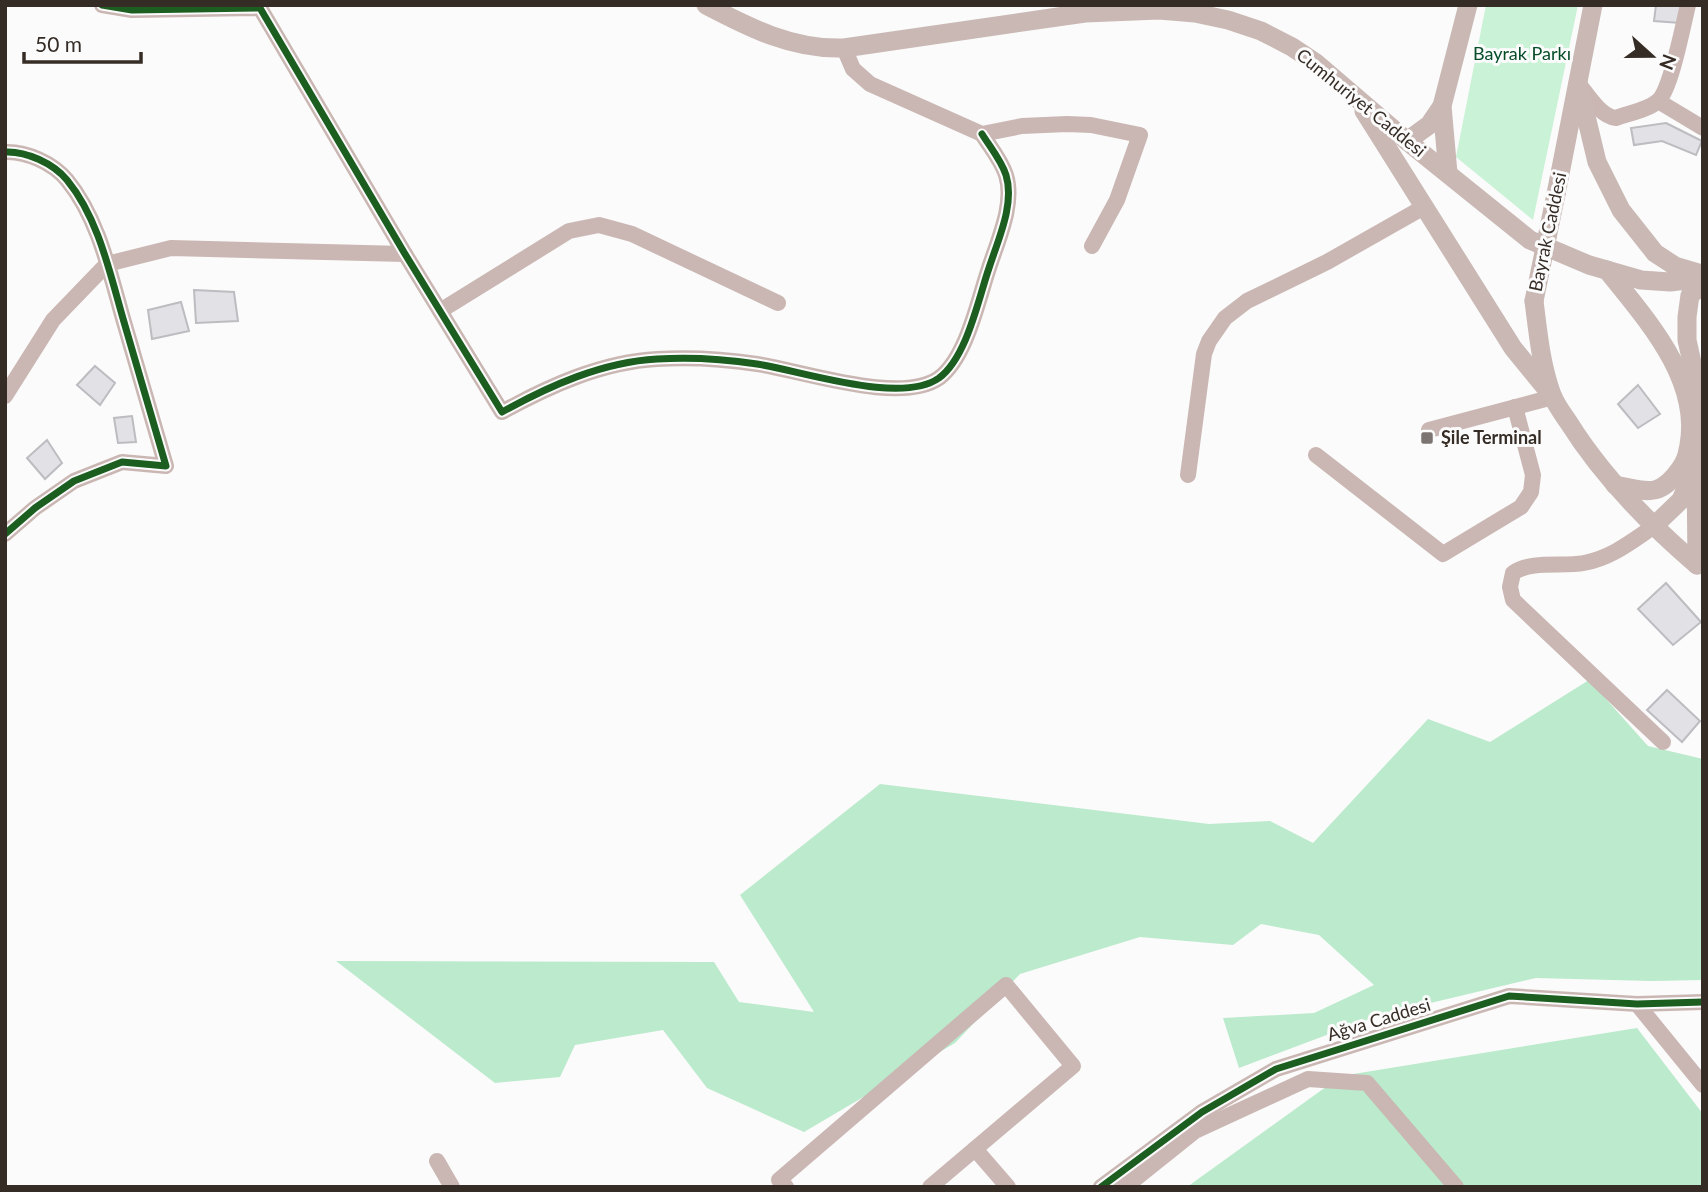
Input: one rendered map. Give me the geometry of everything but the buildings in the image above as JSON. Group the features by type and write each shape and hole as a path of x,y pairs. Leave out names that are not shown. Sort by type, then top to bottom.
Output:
{"main road":[{"name":"Cumhuriyet Caddesi","path":"706,5 795,45 824,49 844,48 1042,12 1159,10 1195,13 1227,20 1261,32 1292,47 1316,63 1407,141 1530,240 1589,265 1641,280 1670,282 1703,276"},
{"path":"1448,173 1442,106 1468,5"},
{"name":"Bayrak Caddesi","path":"1593,5 1534,301 1540,347 1553,397 1577,436 1615,485 1653,527 1700,567"},
{"path":"1578,83 1597,162 1621,210 1655,253 1675,266 1703,276"},
{"path":"1355,95 1513,348 1553,397"},
{"path":"1407,141 1429,125 1442,106"},
{"path":"1607,270 1651,327 1676,369 1689,404 1692,430 1686,461 1671,482 1652,492 1615,485"},
{"path":"1700,567 1696,466 1701,403 1687,340 1686,317 1690,295 1703,285"},
{"path":"1653,527 1681,500 1696,466"}],"street":[{"path":"102,5 132,10 261,8 405,254 502,412 555,385 583,375 653,359 728,360 870,387 923,386 948,370 961,349 1000,234 1007,202 1006,175 982,134"},
{"path":"1578,83 1601,110 1611,117 1640,110 1658,101 1667,85 1688,5"},
{"path":"844,48 853,69 870,85 982,134 1022,126 1067,124 1091,125 1140,135 1117,200 1092,246"},
{"path":"1658,101 1703,128"},
{"path":"5,152 43,161 65,177 87,208 107,264 166,466 122,462 74,481 35,508 5,534"},
{"path":"1188,475 1204,354 1209,341 1225,318 1247,300 1327,262 1424,207"},
{"path":"440,311 569,232 599,225 632,234 778,303"},
{"path":"5,396 53,320 107,264 171,248 405,254"},
{"path":"1429,430 1553,397"},
{"path":"1316,455 1443,554 1521,507 1531,492 1533,475 1515,407"},
{"path":"1653,527 1615,554 1585,563 1522,567 1513,573 1510,587 1513,600 1663,742"},
{"path":"786,1187 779,1180 1006,985 1073,1066 930,1187"},
{"name":"Ağva Caddesi","path":"1101,1187 1202,1112 1276,1069 1509,996 1637,1004 1703,1002"},
{"path":"1637,1004 1703,1085"},
{"path":"1125,1187 1195,1131 1308,1079 1367,1083 1456,1187"},
{"path":"975,1149 1008,1187"},
{"path":"437,1161 452,1187"}],"green space":[{"name":"Bayrak Parkı","path":"1486,5 1578,5 1533,220 1456,157"},
{"path":"1589,680 1648,746 1703,759 1703,980 1536,978 1380,1015 1239,1068 1223,1018 1314,1013 1374,985 1319,935 1261,924 1233,945 1140,937 1020,974 955,1043 804,1132 707,1088 663,1030 575,1045 560,1077 495,1083 336,961 714,962 739,1002 814,1012 740,895 880,784 1209,824 1270,821 1313,843 1428,719 1490,742"},
{"path":"1637,1028 1703,1114 1703,1187 1187,1187 1341,1076"}],"cycle path":[{"path":"102,5 132,10 260,8 502,412 538,393 596,370 657,359 694,358 745,362 877,387 922,385 939,378 949,369 964,342 1007,210 1006,175 982,134"},
{"path":"5,152 30,156 54,168 67,180 87,212 108,266 166,466 122,462 74,481 35,508 5,534"},
{"path":"1101,1187 1202,1112 1276,1069 1509,996 1637,1004 1703,1002"}],"place":[{"name":"Şile Terminal","path":"1427,438"}]}
